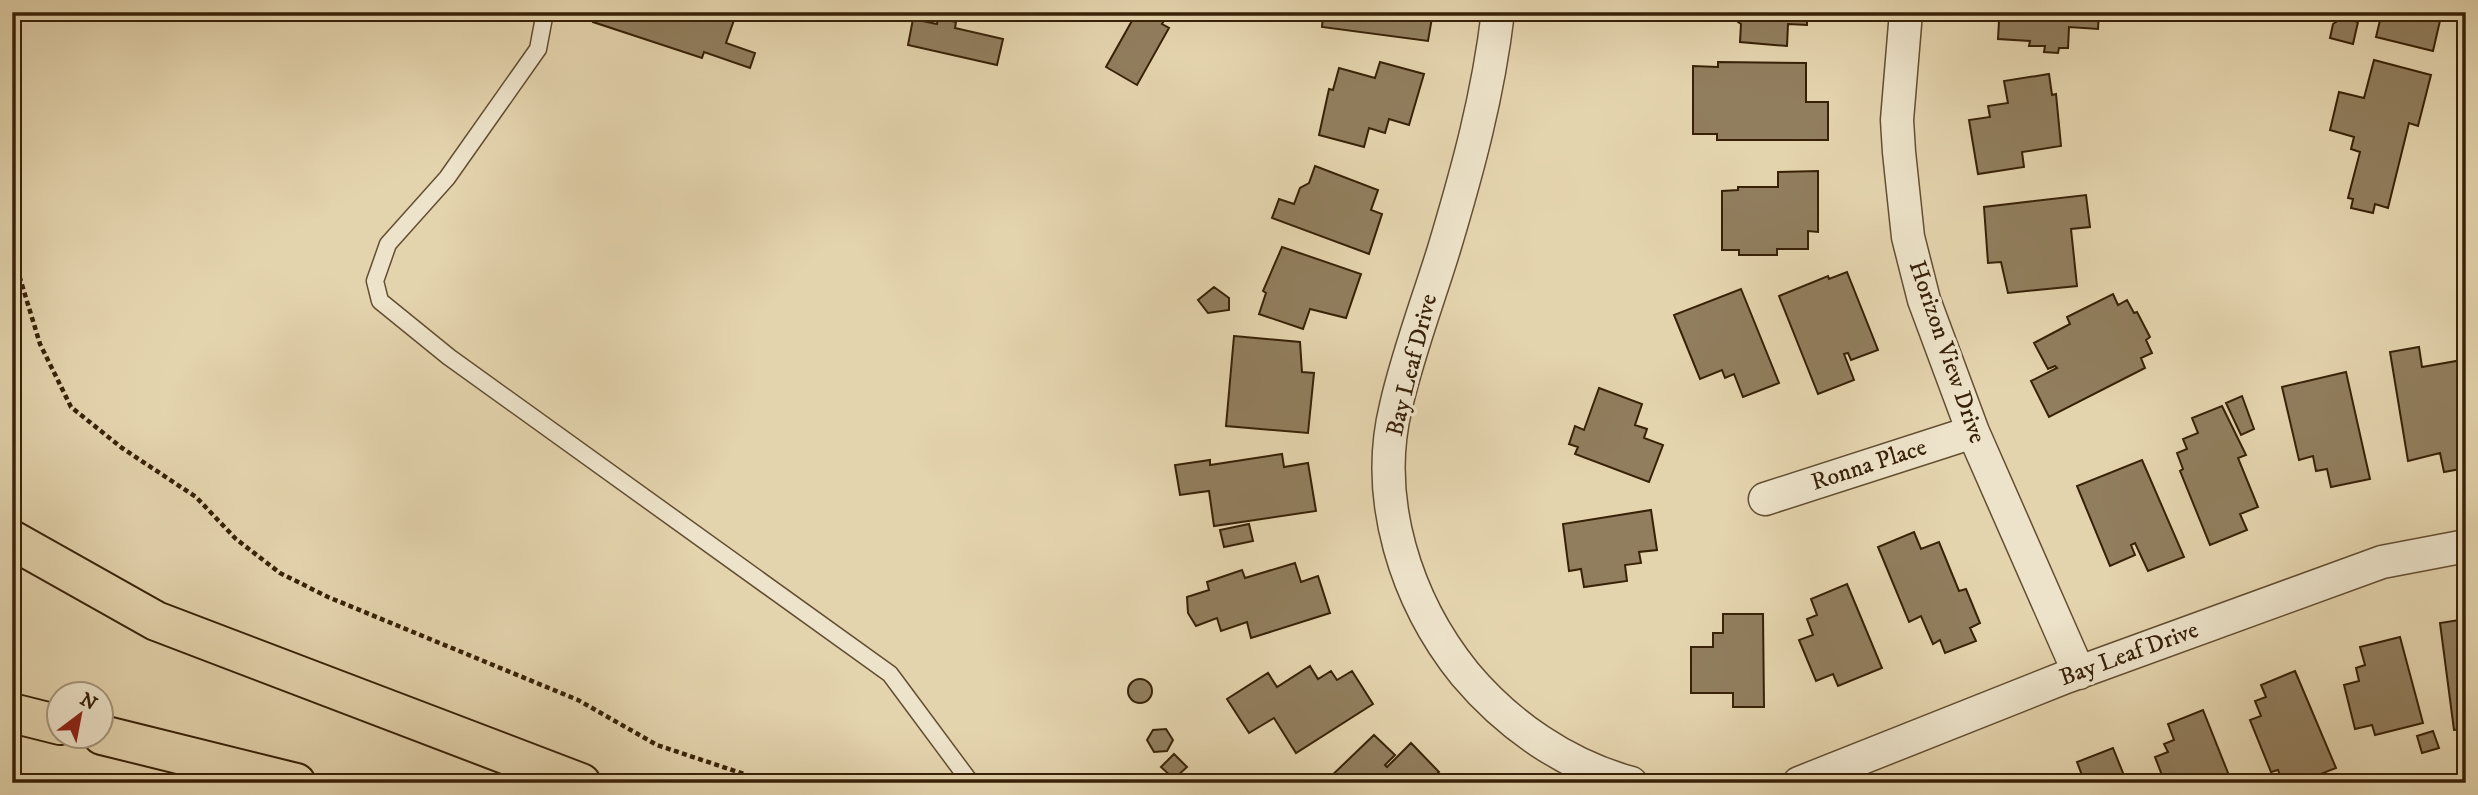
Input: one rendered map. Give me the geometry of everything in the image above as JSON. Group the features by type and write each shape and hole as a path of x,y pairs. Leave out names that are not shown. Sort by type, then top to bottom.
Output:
{"main road":[{"path":"12,540 156,621 581,783"},
{"path":"12,713 46,722"},
{"path":"116,738 296,783"}],"street":[{"name":"Bay Leaf Drive","path":"1498,12 1478,136 1395,408 1388,466 1391,507 1400,548 1431,625 1480,691 1510,720 1552,749 1577,763 1631,783"},
{"name":"Horizon View Drive","path":"1906,12 1897,120 1908,237 1924,300 1973,432 2079,673"},
{"name":"Ronna Place","path":"1765,499 1973,432"},
{"name":"Bay Leaf Drive","path":"1799,783 2079,673 2382,562 2466,546"}],"lane":[{"path":"545,12 538,49 447,178 388,244 375,281 380,301 449,357 890,674 971,783"}],"path":[{"path":"12,252 40,344 72,407 122,448 196,497 236,540 280,573 328,597 578,700 657,745 771,783"}],"building":[{"path":"596,12 718,14 734,20 726,43 755,53 750,68 704,52 702,58 593,22"},
{"path":"1137,12 1149,15 1150,12 1169,12 1162,24 1169,28 1137,85 1106,67"},
{"path":"1314,12 1433,12 1428,41 1322,27 1323,16"},
{"path":"1738,12 1826,12 1826,15 1807,14 1807,25 1788,24 1787,46 1740,42 1741,24 1738,22"},
{"path":"1989,12 2099,12 2098,29 2069,27 2068,48 2059,48 2058,53 2044,52 2045,46 2029,46 2030,41 1998,39 1999,21 1989,20"},
{"path":"2382,12 2442,12 2433,51 2376,37"},
{"path":"938,18 956,22 955,28 1003,39 997,65 908,45 913,19 937,24"},
{"path":"2342,18 2358,22 2353,44 2330,38 2333,24"},
{"path":"2374,60 2431,75 2418,126 2409,123 2388,208 2375,204 2373,213 2351,208 2353,199 2348,198 2360,152 2351,149 2354,137 2330,130 2339,92 2364,98"},
{"path":"1380,62 1424,74 1409,125 1389,119 1385,133 1369,128 1364,147 1319,135 1329,89 1333,90 1339,68 1375,78"},
{"path":"1718,62 1806,63 1806,102 1828,102 1828,140 1717,140 1717,134 1693,134 1693,66 1718,67"},
{"path":"2049,74 2052,95 2056,94 2061,146 2022,152 2024,167 1978,174 1969,120 1990,117 1988,106 2008,103 2004,81"},
{"path":"1315,166 1378,190 1371,210 1382,214 1369,254 1272,218 1279,199 1294,204 1300,188 1309,183"},
{"path":"1818,171 1818,232 1808,231 1808,249 1777,249 1777,255 1739,255 1739,250 1722,250 1722,191 1738,190 1738,187 1778,187 1778,172"},
{"path":"2086,195 2090,227 2071,229 2077,286 2008,293 2001,262 1988,263 1984,207"},
{"path":"1282,247 1361,274 1346,318 1310,309 1303,329 1259,314 1266,293 1263,291"},
{"path":"1847,272 1878,350 1851,360 1848,353 1844,354 1854,380 1818,394 1779,296 1828,276 1829,279"},
{"path":"1214,287 1229,298 1229,310 1208,313 1198,300"},
{"path":"1741,289 1779,383 1743,397 1734,374 1725,378 1722,370 1700,379 1674,315"},
{"path":"2113,294 2118,305 2127,300 2134,313 2137,312 2150,337 2146,340 2152,353 2141,358 2145,368 2049,417 2031,381 2057,368 2055,366 2048,369 2034,343 2070,324 2067,317"},
{"path":"1234,336 1300,342 1302,372 1314,373 1308,433 1226,426"},
{"path":"2419,347 2422,367 2462,360 2466,380 2466,468 2444,472 2440,453 2408,461 2390,352"},
{"path":"2346,372 2370,479 2331,487 2327,469 2316,471 2313,456 2299,460 2282,387"},
{"path":"1599,388 1642,404 1635,425 1647,429 1644,438 1663,445 1649,482 1575,454 1578,447 1569,444 1575,426 1584,430"},
{"path":"2242,396 2254,429 2241,435 2226,403"},
{"path":"2222,406 2246,455 2238,458 2258,507 2240,514 2247,530 2210,545 2180,471 2183,469 2177,453 2187,449 2183,439 2198,433 2192,418"},
{"path":"1282,454 1284,467 1308,463 1316,511 1214,526 1209,491 1180,495 1175,465 1210,460 1210,465"},
{"path":"2142,460 2184,557 2148,571 2135,543 2131,545 2135,555 2110,566 2077,486"},
{"path":"1651,510 1657,550 1639,552 1641,563 1625,565 1627,581 1584,587 1581,569 1569,571 1563,524"},
{"path":"1249,524 1253,541 1224,547 1220,530"},
{"path":"1914,532 1921,549 1939,542 1959,591 1966,589 1980,623 1970,628 1976,641 1945,653 1940,640 1933,644 1921,616 1909,622 1878,547"},
{"path":"1295,563 1301,582 1318,576 1330,613 1251,638 1247,622 1221,631 1217,618 1196,626 1188,613 1187,597 1209,590 1207,582 1242,570 1245,578"},
{"path":"1847,584 1882,668 1838,686 1833,674 1816,681 1799,640 1813,635 1807,619 1817,615 1811,599"},
{"path":"1723,614 1763,614 1764,707 1733,707 1733,693 1691,693 1691,647 1713,647 1713,633 1723,633"},
{"path":"2466,619 2466,729 2454,730 2440,623"},
{"path":"2400,637 2423,723 2375,735 2372,725 2355,729 2344,685 2359,681 2356,668 2365,665 2360,647"},
{"path":"1310,666 1318,679 1331,671 1337,680 1352,671 1373,704 1296,753 1274,718 1249,733 1227,699 1268,673 1277,687"},
{"path":"2295,671 2336,768 2303,781 2302,778 2283,783 2278,770 2271,772 2250,720 2261,716 2255,701 2266,697 2261,685"},
{"path":"1140,679 1149,682 1152,691 1149,700 1140,703 1131,700 1128,691 1131,682"},
{"path":"2203,710 2232,783 2165,783 2155,757 2168,752 2164,744 2174,740 2168,724"},
{"path":"1166,729 1173,740 1167,751 1154,752 1147,740 1153,730"},
{"path":"2433,731 2439,748 2422,753 2417,736"},
{"path":"1374,735 1395,755 1385,765 1387,767 1411,743 1439,772 1427,783 1324,783"},
{"path":"2113,748 2127,783 2085,783 2077,762"},
{"path":"1174,754 1187,767 1174,779 1161,767"}]}
